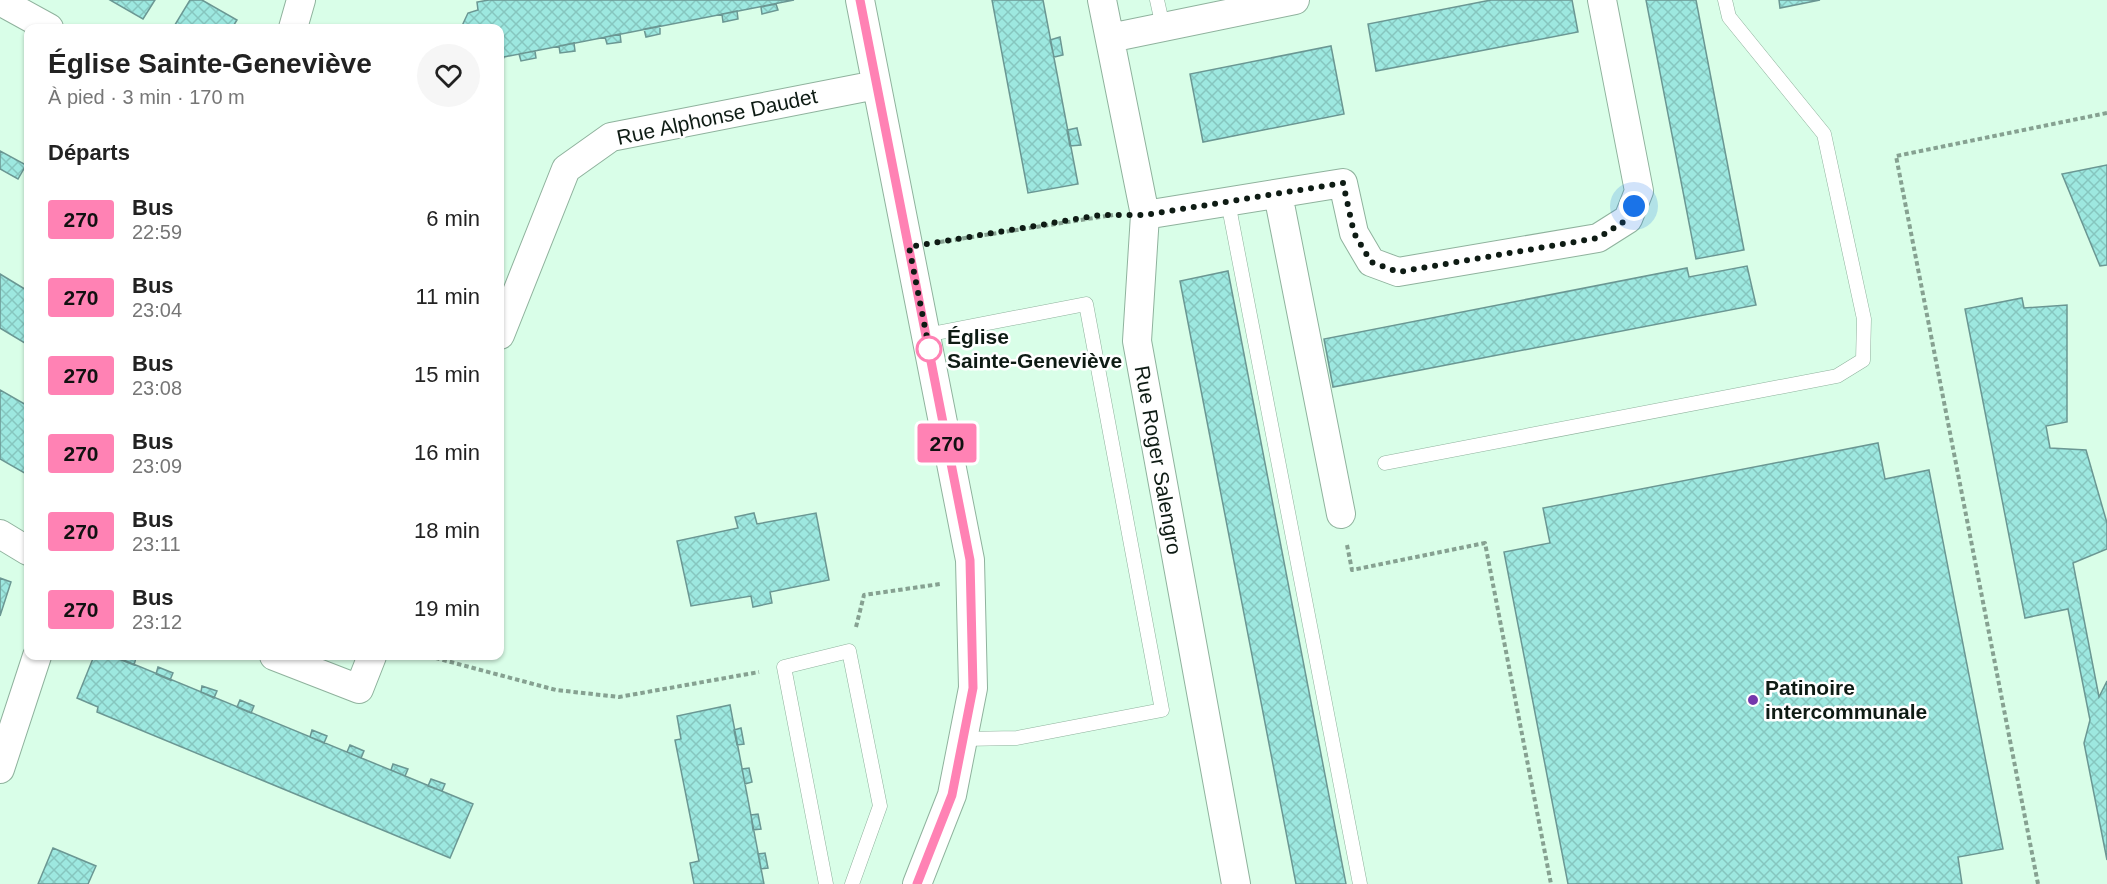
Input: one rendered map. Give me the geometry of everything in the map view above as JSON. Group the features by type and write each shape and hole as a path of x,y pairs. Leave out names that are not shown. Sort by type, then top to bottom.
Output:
{"street":[{"path":"294,24 301,0"},
{"path":"860,0 970,560 973,688 952,795 917,884"},
{"name":"Rue Roger Salengro","path":"1102,0 1145,215 1137,341 1236,884"},
{"path":"1145,215 1343,183 1354,233 1371,262 1398,272 1598,238 1628,219 1640,191 1602,0"},
{"path":"0,1 42,24"},
{"path":"1110,38 1160,14 1286,1"},
{"name":"Rue Alphonse Daudet","path":"504,326 566,169 611,137 876,85"},
{"path":"1278,194 1341,514"},
{"path":"0,534 24,549"},
{"path":"0,769 36,660"},
{"path":"284,660 359,689 370,660"}],"lane":[{"path":"1385,464 1837,376 1863,360 1864,319 1824,134 1729,17 1725,0"},
{"path":"1228,202 1360,884"},
{"path":"926,335 1086,304 1162,710 1017,738 963,739"},
{"path":"826,884 784,667 849,651 880,806 852,884"}],"path":[{"path":"2038,884 1896,156 2107,113"},
{"path":"909,247 1100,215 1145,215"},
{"path":"1341,514 1352,570 1485,543 1551,884"},
{"path":"849,651 864,595 970,580"},
{"path":"443,660 556,690 619,697 784,667"}],"building":[{"path":"110,0 155,0 143,19"},
{"path":"190,0 202,0 237,20 234,24 175,24"},
{"path":"489,0 794,0 504,57 504,24 463,24 468,13 478,10 477,2"},
{"path":"992,0 1043,0 1078,184 1028,193"},
{"path":"1491,0 1572,0 1578,32 1376,71 1368,24"},
{"path":"1646,0 1696,0 1744,250 1696,259"},
{"path":"1779,0 1820,0 1780,8"},
{"path":"776,4 778,10 762,14 761,7"},
{"path":"737,11 738,19 723,22 722,14"},
{"path":"660,26 660,34 646,37 644,29"},
{"path":"620,34 621,42 607,44 605,37"},
{"path":"1060,37 1063,55 1054,57 1050,40"},
{"path":"574,43 575,51 560,53 559,46"},
{"path":"1331,46 1344,114 1203,142 1190,74"},
{"path":"535,51 536,58 521,61 519,54"},
{"path":"1077,128 1081,145 1070,146 1067,130"},
{"path":"0,151 24,164 18,179 0,169"},
{"path":"2107,165 2107,265 2100,266 2062,174"},
{"path":"1747,266 1756,305 1333,387 1324,339 1687,268 1689,277"},
{"path":"1228,271 1346,884 1296,884 1180,281"},
{"path":"0,274 24,289 24,343 0,328"},
{"path":"2022,298 2024,308 2067,305 2067,422 2046,426 2050,448 2086,450 2107,523 2107,549 2073,563 2099,697 2107,681 2107,860 2084,743 2090,720 2068,609 2025,618 1965,309"},
{"path":"0,390 24,404 24,473 0,459"},
{"name":"Patinoire intercommunale","path":"1878,443 1885,479 1929,470 2003,849 1958,857 1962,884 1568,884 1504,552 1550,543 1543,508"},
{"path":"754,513 757,524 816,513 829,580 770,592 772,603 753,607 751,596 691,606 677,541 738,528 735,517"},
{"path":"0,578 11,582 0,616"},
{"path":"92,660 124,660 473,804 450,858 97,712 98,707 77,698"},
{"path":"122,660 135,660 134,665"},
{"path":"158,667 173,673 170,680 156,674"},
{"path":"202,686 217,691 214,698 201,692"},
{"path":"240,700 254,706 251,713 237,707"},
{"path":"730,705 764,884 694,884 690,863 699,861 675,740 681,739 677,716"},
{"path":"741,728 744,744 737,745 734,730"},
{"path":"312,730 327,736 324,743 310,737"},
{"path":"350,745 364,751 361,758 347,752"},
{"path":"393,764 408,769 405,776 391,770"},
{"path":"749,768 752,782 745,784 742,769"},
{"path":"431,779 445,784 442,791 428,786"},
{"path":"758,814 761,829 753,830 751,815"},
{"path":"53,848 96,866 88,884 38,884"},
{"path":"765,853 768,868 761,869 758,854"}],"bus line":[{"name":"270","path":"860,0 970,560 973,688 952,795 917,884"}],"place":[{"name":"Église Sainte-Geneviève","path":"929,349"},
{"name":"Patinoire intercommunale","path":"1753,700"}],"route":[{"path":"929,349 931,358 909,247 1100,215 1145,215 1343,183 1354,233 1371,262 1398,272 1598,238 1628,219 1634,206"}]}
